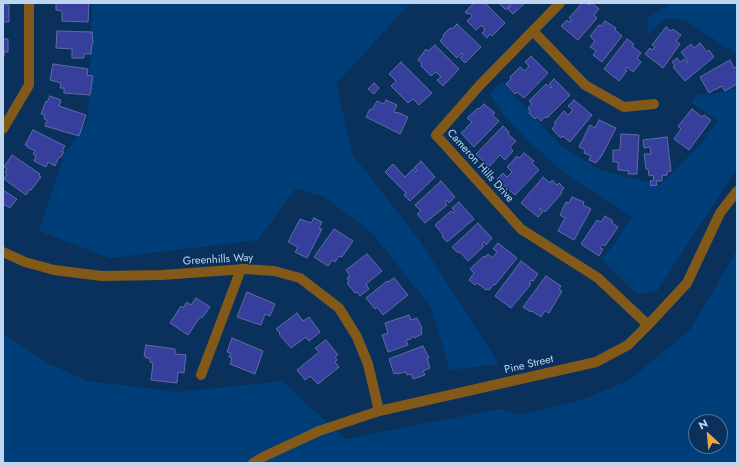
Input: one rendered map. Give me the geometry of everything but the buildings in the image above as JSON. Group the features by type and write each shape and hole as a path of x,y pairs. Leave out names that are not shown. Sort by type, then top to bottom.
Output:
{"street":[{"path":"3,129 29,84 29,3"},
{"name":"Cameron Hills Drive","path":"560,3 480,85 436,135 521,229 598,278 648,324"},
{"path":"534,31 585,85 624,107 654,104"},
{"name":"Pine Street","path":"253,463 319,431 379,411 596,362 628,345 687,283 720,213 737,191"},
{"name":"Greenhills Way","path":"3,252 25,262 54,270 102,276 162,275 241,269 274,271 300,278 340,308 357,337 368,364 379,411"},
{"path":"201,375 241,269"}],"shaded area":[{"path":"92,3 410,3 336,84 353,155 420,241 499,364 450,370 431,307 372,233 324,197 296,188 258,240 110,258 39,231 64,155 88,119"},
{"path":"672,3 733,3 737,5 737,54 685,20 666,18 647,35 648,18"},
{"path":"502,82 560,145 600,170 660,185 699,146 718,121 691,102 698,94 713,94 737,88 737,168 657,291 637,294 601,259 612,247 632,217 566,174 532,144 502,113 490,94"},
{"path":"737,250 737,463 3,463 3,333 49,364 87,381 179,392 282,381 345,439 500,409 520,415 581,400 628,381 690,330"}]}
